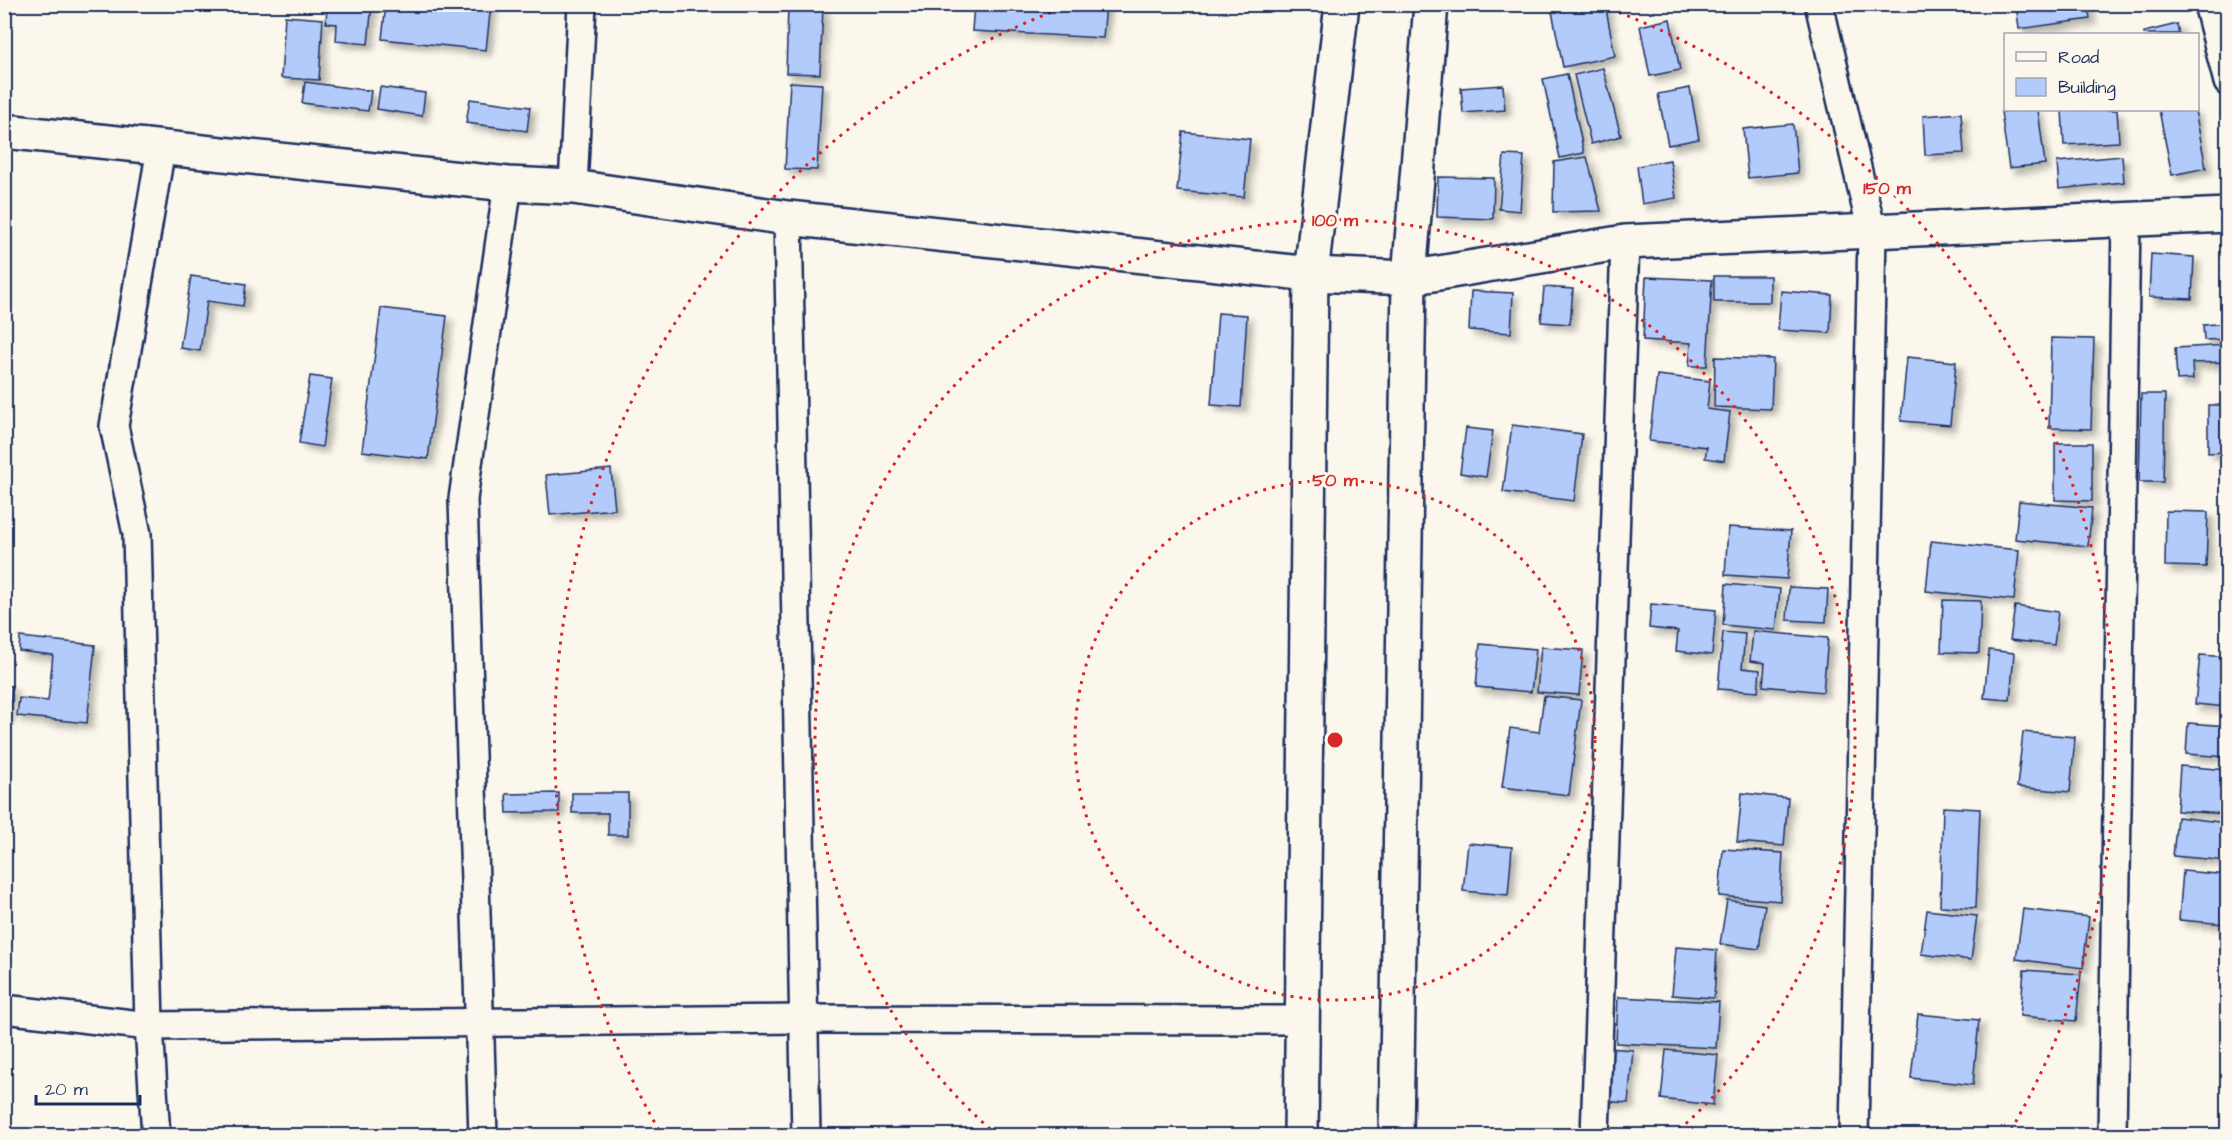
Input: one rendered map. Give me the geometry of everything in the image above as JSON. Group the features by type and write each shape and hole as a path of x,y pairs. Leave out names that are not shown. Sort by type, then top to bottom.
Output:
{"main road":[{"path":"1302,1136 1311,274 1342,4"},
{"path":"1396,1136 1409,278 1431,4"},
{"path":"4,131 508,184 573,187 788,218 1311,274 1409,278 1626,242 2228,215"}],"street":[{"path":"573,187 582,4"},
{"path":"1819,4 1872,232 1854,1136"},
{"path":"2208,4 2228,82"},
{"path":"156,1136 149,1026 137,534 114,426 161,148"},
{"path":"483,1136 463,499 508,184"},
{"path":"788,218 806,1136"},
{"path":"2112,1136 2126,219"},
{"path":"1595,1136 1626,242"},
{"path":"4,1009 149,1026 803,1019 1302,1020"}],"building":[{"path":"327,4 372,4 368,44 336,41 337,24 326,23"},
{"path":"386,4 491,4 486,50 382,39"},
{"path":"974,4 1106,4 1103,38 972,31"},
{"path":"1605,4 1615,56 1563,67 1551,6"},
{"path":"2016,4 2088,4 2090,19 2019,29"},
{"path":"788,6 823,7 820,74 786,73"},
{"path":"285,16 323,19 319,80 281,78"},
{"path":"1670,19 1680,70 1650,76 1640,26"},
{"path":"2177,24 2179,33 2144,33"},
{"path":"1603,68 1621,136 1591,144 1574,75"},
{"path":"1567,74 1584,153 1560,158 1543,79"},
{"path":"305,82 371,91 368,111 302,103"},
{"path":"790,82 822,84 817,170 785,169"},
{"path":"1503,85 1505,110 1463,113 1461,88"},
{"path":"380,87 425,93 422,116 377,109"},
{"path":"1690,88 1699,139 1668,145 1658,94"},
{"path":"470,99 530,107 527,131 466,123"},
{"path":"2038,111 2045,164 2009,168 2001,112"},
{"path":"2062,111 2117,111 2119,142 2064,145"},
{"path":"2159,111 2195,111 2206,168 2172,175"},
{"path":"1961,113 1964,153 1925,155 1923,116"},
{"path":"1793,124 1798,173 1748,178 1743,129"},
{"path":"1183,132 1250,139 1244,197 1177,191"},
{"path":"1504,155 1524,156 1520,211 1499,209"},
{"path":"2122,156 2124,182 2059,189 2057,162"},
{"path":"1587,157 1601,211 1553,212 1554,162"},
{"path":"1670,160 1676,198 1642,204 1637,166"},
{"path":"1438,177 1494,178 1493,219 1437,217"},
{"path":"2151,254 2194,257 2192,299 2149,297"},
{"path":"191,276 246,284 243,306 207,301 200,351 180,348"},
{"path":"1714,276 1770,276 1770,302 1714,302"},
{"path":"1646,277 1712,280 1707,366 1689,366 1691,343 1643,340"},
{"path":"1544,287 1573,289 1570,324 1541,322"},
{"path":"1471,291 1513,293 1511,333 1469,330"},
{"path":"1781,291 1832,295 1830,333 1778,330"},
{"path":"381,308 447,316 428,459 362,451"},
{"path":"1218,313 1247,315 1241,407 1211,405"},
{"path":"2228,323 2228,339 2204,340 2203,325"},
{"path":"2051,338 2094,339 2091,429 2049,428"},
{"path":"2228,345 2228,362 2192,363 2193,379 2177,380 2175,348"},
{"path":"1715,357 1773,359 1771,409 1714,407"},
{"path":"1907,357 1956,362 1950,425 1901,421"},
{"path":"1657,375 1710,381 1707,409 1730,412 1724,461 1705,458 1707,447 1649,441"},
{"path":"310,376 332,379 322,447 299,443"},
{"path":"2141,394 2165,394 2163,482 2139,482"},
{"path":"2208,405 2227,405 2228,452 2208,453"},
{"path":"1512,425 1582,434 1574,501 1503,492"},
{"path":"1466,428 1493,431 1486,477 1460,473"},
{"path":"2055,443 2092,443 2092,501 2055,500"},
{"path":"611,469 615,509 550,515 546,475"},
{"path":"2019,501 2092,508 2088,546 2015,539"},
{"path":"2166,511 2208,512 2206,567 2165,566"},
{"path":"1728,527 1791,531 1787,579 1725,575"},
{"path":"1931,541 2019,550 2014,600 1926,591"},
{"path":"1726,584 1780,589 1776,630 1723,625"},
{"path":"1789,587 1828,589 1826,622 1787,620"},
{"path":"1943,600 1981,601 1979,653 1941,652"},
{"path":"1651,604 1716,610 1712,655 1676,651 1678,631 1649,628"},
{"path":"2015,606 2058,612 2054,645 2010,640"},
{"path":"1753,631 1828,638 1823,692 1763,686 1765,663 1750,661"},
{"path":"1723,632 1745,634 1742,668 1760,670 1758,692 1718,689"},
{"path":"20,637 95,645 87,723 17,716 19,698 48,701 53,655 19,651"},
{"path":"1480,644 1536,649 1531,692 1476,687"},
{"path":"1541,647 1583,650 1579,695 1537,692"},
{"path":"1989,650 2014,653 2010,700 1984,698"},
{"path":"2200,655 2228,657 2228,707 2195,704"},
{"path":"4,685 12,686 8,718 4,718"},
{"path":"1544,696 1581,700 1569,795 1502,787 1510,728 1539,732"},
{"path":"2188,723 2228,726 2228,757 2186,754"},
{"path":"2023,732 2075,737 2070,792 2017,787"},
{"path":"2180,766 2228,770 2228,814 2177,811"},
{"path":"559,793 559,812 507,813 506,794"},
{"path":"572,793 628,793 628,835 608,835 608,813 572,813"},
{"path":"1742,793 1788,798 1784,846 1737,842"},
{"path":"1943,807 1980,809 1976,908 1940,906"},
{"path":"2177,817 2228,823 2228,861 2173,856"},
{"path":"1468,843 1512,847 1508,895 1463,891"},
{"path":"1723,849 1783,853 1780,901 1719,896"},
{"path":"2183,871 2228,875 2225,924 2179,920"},
{"path":"1727,900 1765,905 1759,949 1720,944"},
{"path":"2023,909 2089,917 2083,968 2016,959"},
{"path":"1927,910 1977,916 1971,960 1921,954"},
{"path":"1676,947 1717,950 1714,998 1672,995"},
{"path":"2024,970 2081,974 2076,1021 2020,1016"},
{"path":"1618,997 1719,1002 1716,1048 1616,1043"},
{"path":"1918,1014 1979,1020 1973,1085 1911,1078"},
{"path":"1609,1048 1633,1050 1628,1103 1604,1101"},
{"path":"1666,1050 1718,1055 1713,1105 1661,1099"}]}
